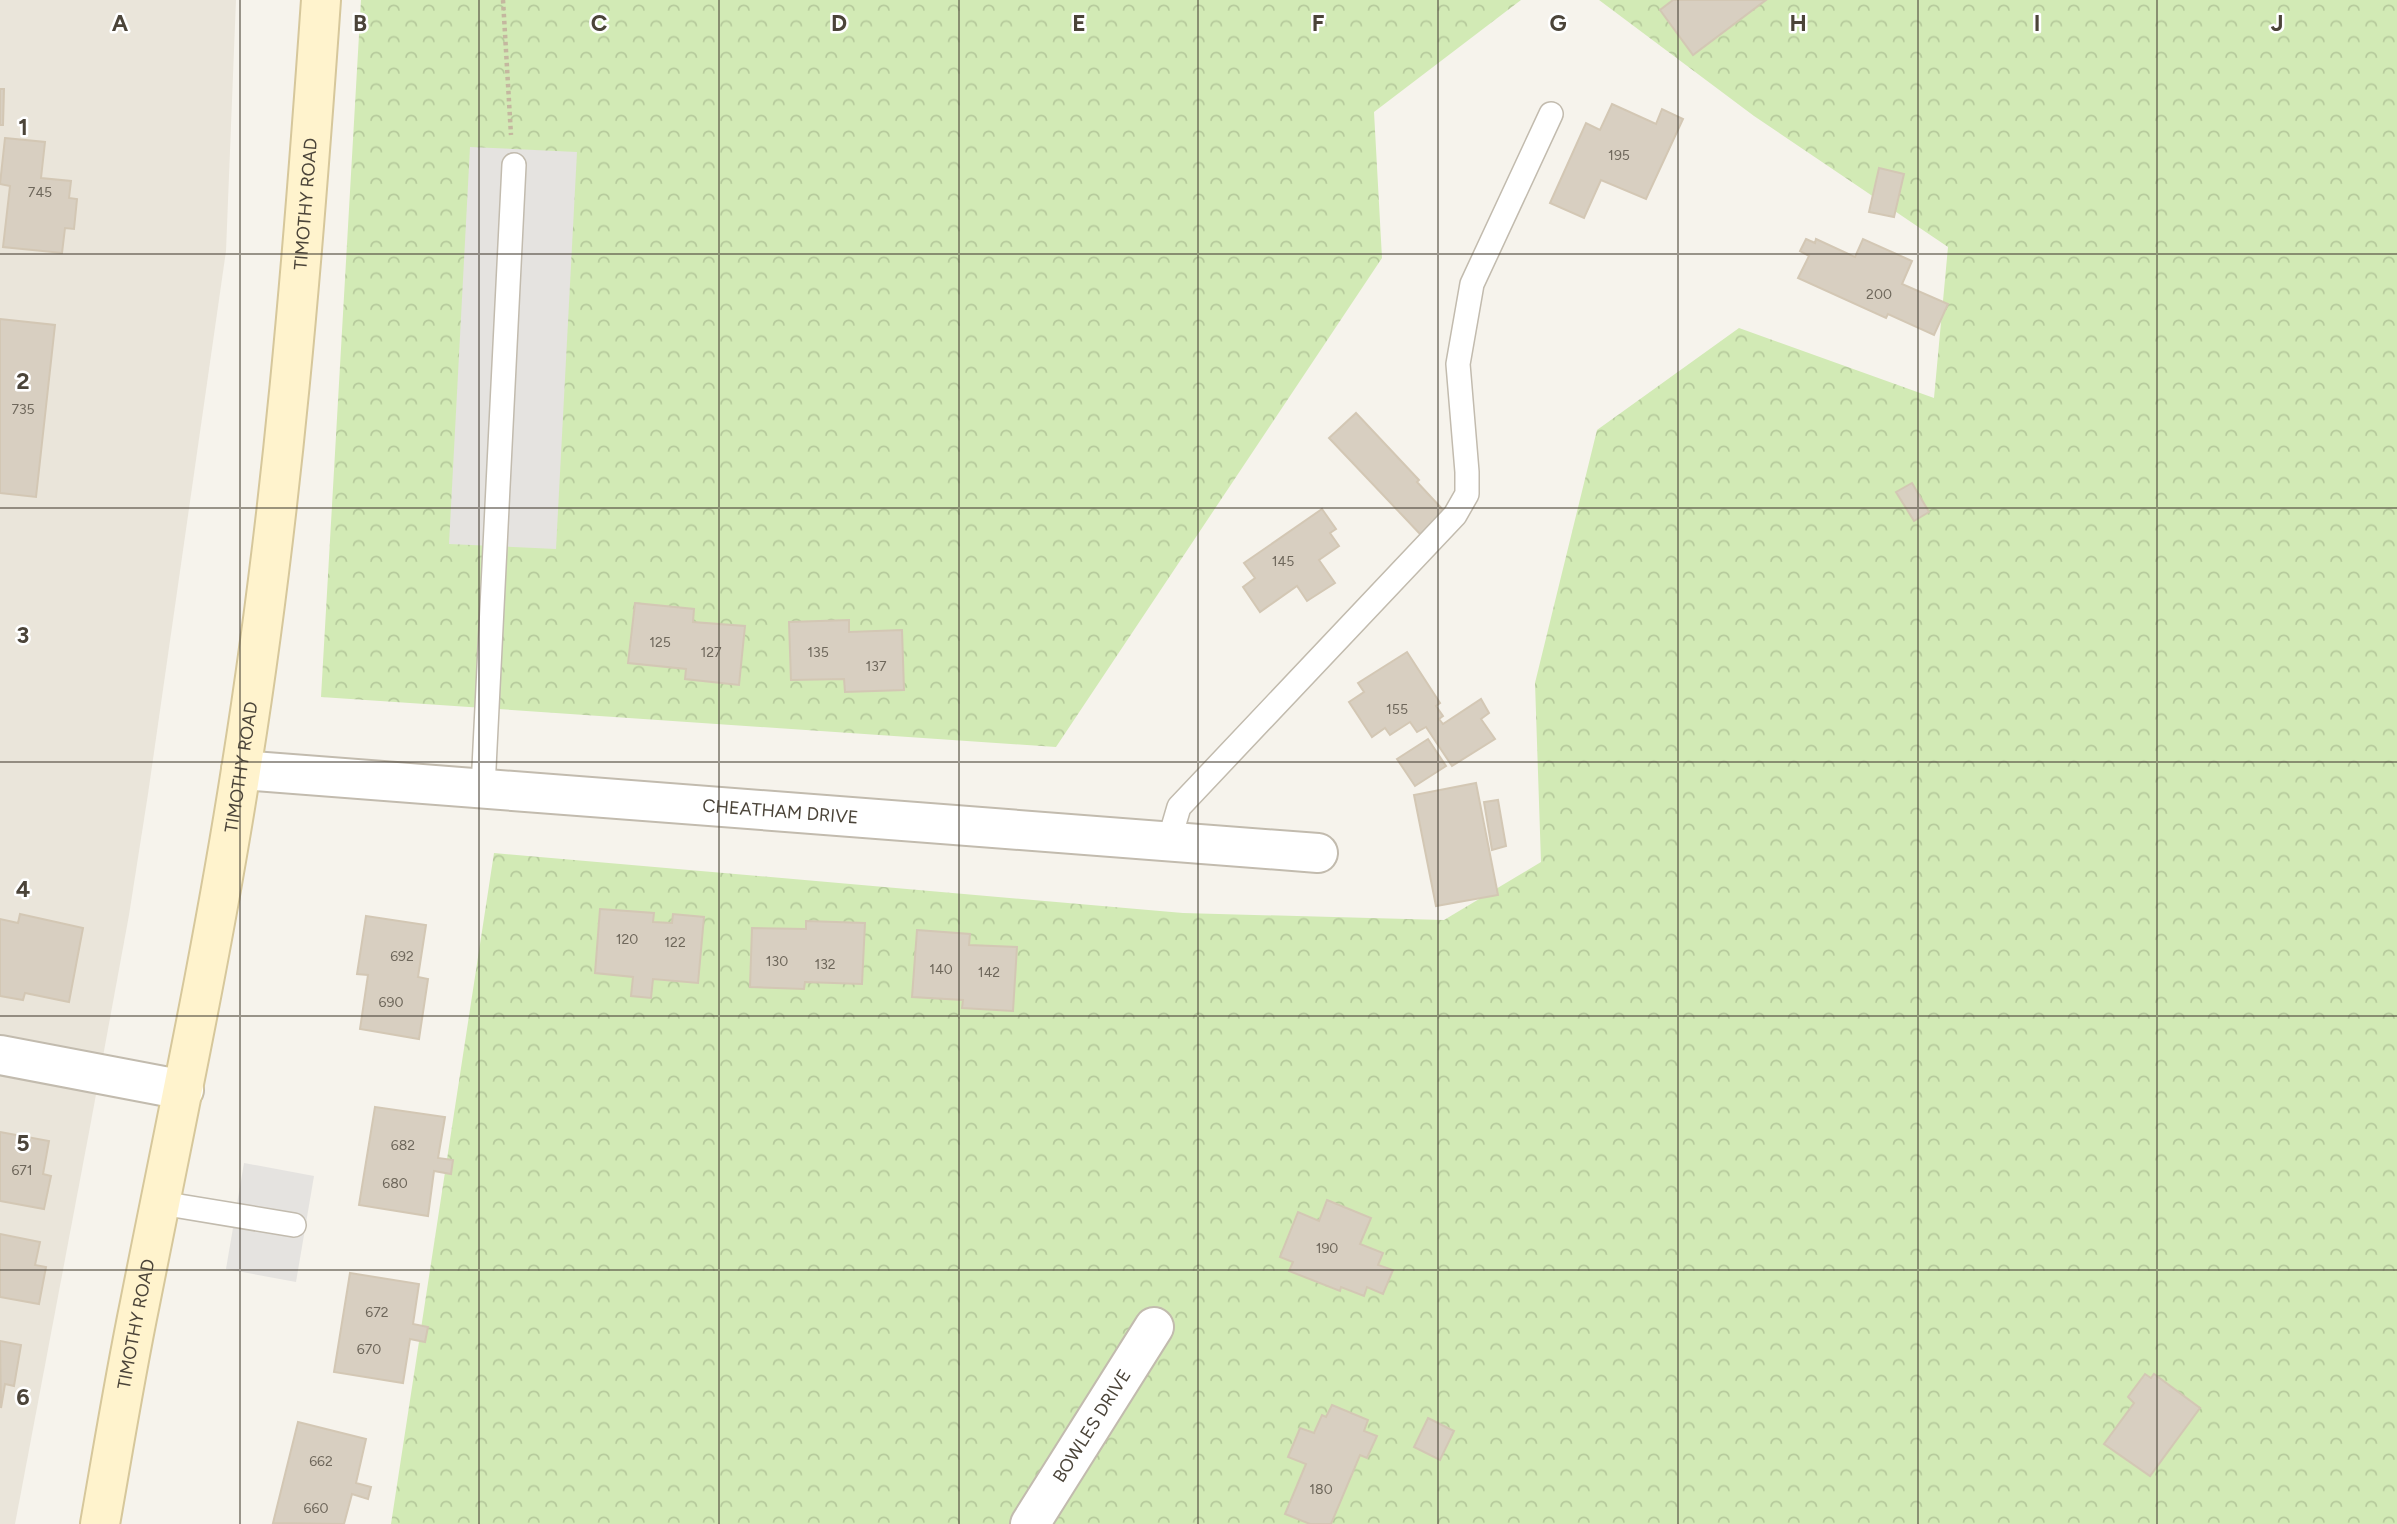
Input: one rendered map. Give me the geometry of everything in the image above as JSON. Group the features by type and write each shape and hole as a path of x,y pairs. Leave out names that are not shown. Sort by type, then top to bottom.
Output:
{"main road":[{"name":"TIMOTHY ROAD","path":"100,1524 138,1311 184,1090 242,769 284,452 306,219 321,0"}],"street":[{"name":"CHEATHAM DRIVE","path":"242,769 1318,853"},
{"path":"0,1055 184,1090"},
{"name":"BOWLES DRIVE","path":"1030,1524 1154,1328"}],"lane":[{"path":"1168,841 1179,807 1455,515 1467,494 1468,472 1458,364 1472,284 1551,114"},
{"path":"483,788 514,165"},
{"path":"161,1203 294,1225"}],"path":[{"path":"503,0 514,165"}],"shaded area":[{"path":"0,0 236,0 226,251 148,794 129,915 15,1524 0,1524"},
{"path":"470,147 577,152 556,549 449,544"},
{"path":"244,1163 314,1176 296,1282 226,1269"}],"green space":[{"path":"361,0 1521,0 1374,112 1382,258 1056,747 321,697"},
{"path":"1599,0 2397,0 2397,1524 391,1524 494,853 1183,913 1444,920 1541,862 1535,683 1597,430 1739,328 1934,398 1948,247 1754,116"}],"building":[{"path":"1673,0 1766,0 1693,55 1660,10"},
{"path":"0,89 4,89 3,125 0,125"},
{"path":"1612,104 1656,124 1662,109 1683,119 1646,199 1601,180 1584,218 1550,203 1586,123 1600,130"},
{"path":"5,138 45,142 41,178 71,181 69,198 77,199 74,229 65,228 62,253 3,247 10,186 0,184"},
{"path":"1879,168 1904,174 1894,217 1869,212"},
{"path":"1806,239 1815,243 1816,239 1855,257 1863,239 1912,261 1902,284 1948,304 1934,335 1888,314 1886,318 1798,278 1809,256 1800,251"},
{"path":"0,319 55,325 36,497 0,493"},
{"path":"1356,413 1445,512 1421,535 1329,438"},
{"path":"1912,483 1929,512 1914,521 1896,492"},
{"path":"1322,509 1336,529 1330,533 1339,546 1319,560 1335,583 1307,601 1297,586 1260,612 1243,587 1255,578 1244,563"},
{"path":"635,603 694,609 693,622 745,626 739,685 685,679 686,669 628,663"},
{"path":"849,620 849,632 902,630 904,690 845,692 844,679 791,680 789,622"},
{"path":"1407,652 1440,703 1436,706 1443,716 1439,719 1443,724 1481,699 1489,713 1481,719 1495,739 1452,766 1426,727 1417,732 1410,722 1390,735 1385,728 1372,737 1349,702 1364,692 1358,683"},
{"path":"1428,739 1446,766 1415,786 1397,759"},
{"path":"1476,783 1498,895 1436,906 1414,795"},
{"path":"1498,800 1506,846 1492,850 1484,802"},
{"path":"600,909 654,913 653,922 672,923 673,914 704,917 698,983 653,979 651,998 631,996 633,977 595,973"},
{"path":"20,914 83,928 69,1002 25,993 23,1000 0,996 0,919 18,923"},
{"path":"366,916 426,925 418,977 428,979 419,1039 360,1029 368,975 357,974"},
{"path":"806,921 865,923 862,984 805,982 804,989 750,987 752,928 806,929"},
{"path":"917,930 970,934 969,945 1017,947 1013,1011 962,1008 963,1000 912,997"},
{"path":"375,1107 445,1117 438,1158 453,1160 451,1174 434,1171 428,1216 359,1205"},
{"path":"0,1132 49,1141 43,1174 51,1176 44,1209 0,1201"},
{"path":"1327,1200 1371,1218 1360,1244 1383,1253 1378,1265 1393,1270 1383,1294 1367,1287 1364,1296 1341,1287 1340,1291 1289,1271 1293,1262 1280,1257 1298,1212 1319,1221"},
{"path":"0,1234 40,1242 35,1265 46,1267 39,1304 0,1297"},
{"path":"350,1273 419,1284 413,1324 428,1327 425,1342 410,1339 403,1383 334,1372"},
{"path":"0,1341 21,1345 14,1386 5,1384 1,1408"},
{"path":"2145,1374 2151,1378 2154,1374 2200,1408 2150,1476 2104,1444 2134,1403 2128,1397"},
{"path":"1332,1405 1368,1420 1364,1431 1377,1436 1367,1458 1360,1455 1331,1524 1310,1524 1285,1514 1306,1464 1288,1457 1300,1428 1314,1433 1322,1415 1326,1417"},
{"path":"1428,1418 1454,1431 1440,1460 1414,1447"},
{"path":"298,1422 366,1439 356,1483 371,1487 368,1499 352,1494 344,1524 273,1523"}]}
